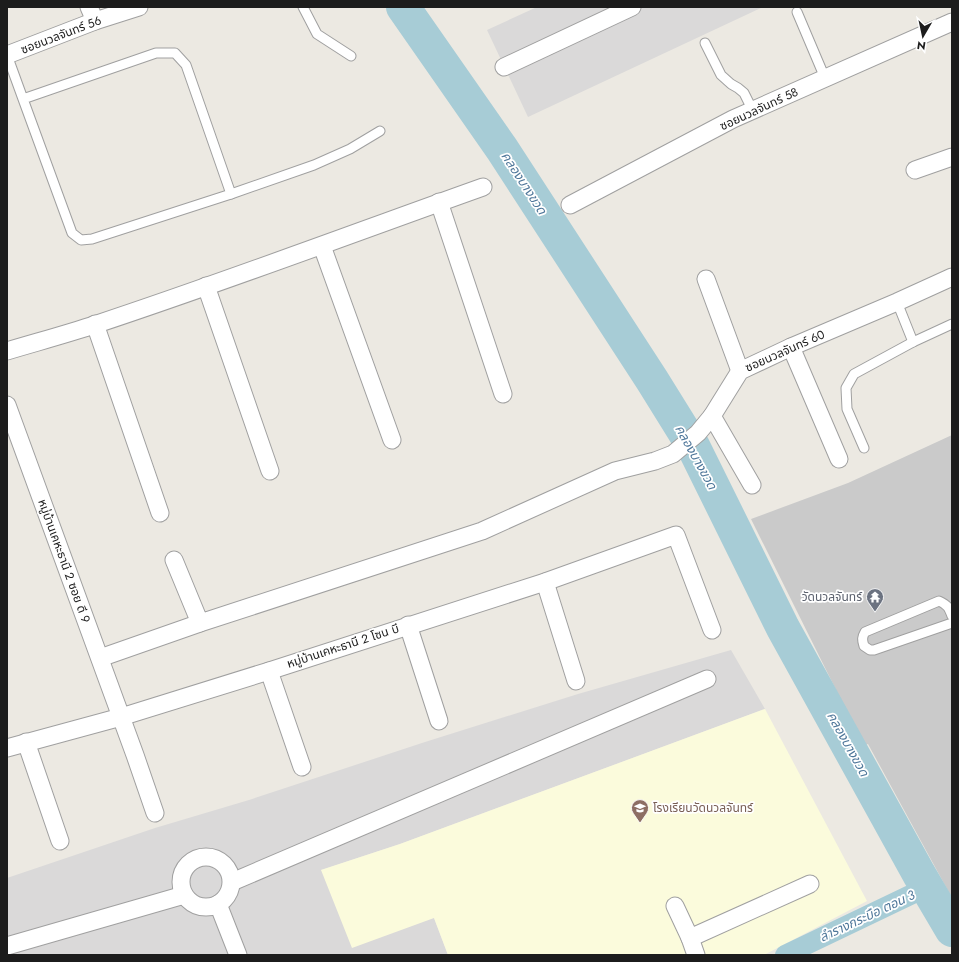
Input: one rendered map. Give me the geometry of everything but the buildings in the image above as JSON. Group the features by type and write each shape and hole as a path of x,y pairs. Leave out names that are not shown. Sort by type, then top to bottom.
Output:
{"street":[{"name":"ซอยนวลจันทร์ 56","path":"7,55 92,14 139,7"},
{"path":"504,67 632,7"},
{"name":"ซอยนวลจันทร์ 58","path":"570,205 733,119 952,22"},
{"path":"915,170 952,157"},
{"path":"7,351 95,324 322,246 483,186"},
{"path":"439,202 503,394"},
{"path":"322,246 392,440"},
{"name":"ซอยนวลจันทร์ 60","path":"100,658 200,623 482,531 615,472 655,461 673,454 698,433 712,416 740,371 791,347 952,277"},
{"path":"706,279 740,371"},
{"path":"206,286 270,471"},
{"path":"95,324 160,513"},
{"path":"791,347 839,459"},
{"name":"หมู่บ้านเคหะธานี 2 ซอย ดี 9","path":"7,406 100,658 155,813"},
{"path":"712,416 752,485"},
{"name":"หมู่บ้านเคหะธานี 2 โซน บี","path":"7,748 121,718 269,671 545,582 676,535 712,630"},
{"path":"174,560 200,623"},
{"path":"545,582 576,681"},
{"path":"408,626 439,721"},
{"path":"269,671 302,767"},
{"path":"232,882 708,679"},
{"path":"26,742 60,841"},
{"path":"209,857 218,859 225,865 230,873 232,882 230,890 226,898 218,904 211,907 196,905 184,895 181,886 181,877 185,868 191,862 200,858 209,857"},
{"path":"690,938 810,884"},
{"path":"12,948 184,895"},
{"path":"218,904 238,955"},
{"path":"675,906 696,955"}],"lane":[{"path":"303,7 317,34 350,56"},
{"path":"797,12 825,78"},
{"path":"704,43 721,75 730,84 744,93 753,110"},
{"path":"23,99 156,53 174,53 186,65 232,194"},
{"path":"7,55 72,232 81,240 92,240 232,194 314,165 350,149 380,131"},
{"path":"897,302 913,342"},
{"path":"864,448 847,409 846,388 854,374 913,342 952,324"},
{"path":"952,616 948,606 939,601 865,632 862,641 864,646 870,650 874,650 952,623"}],"shaded area":[{"path":"537,7 763,7 528,117 487,30"},
{"name":"วัดนวลจันทร์","path":"952,435 952,898 868,744 860,747 839,709 844,706 751,519 848,483"},
{"path":"731,650 765,709 400,844 321,870 434,918 448,955 7,955 7,878 155,828 249,800 425,742 578,694"},
{"name":"โรงเรียนวัดนวลจันทร์","path":"765,709 867,901 764,955 448,955 434,918 352,948 321,870 400,844"}],"waterway":[{"name":"คลองบางขวด","path":"403,7 502,149 652,380 693,446 783,628 919,874 952,930"},
{"name":"ลำรางกระบือ ตอน 3","path":"785,955 927,887"}],"place":[{"name":"วัดนวลจันทร์","path":"875,612"},
{"name":"โรงเรียนวัดนวลจันทร์","path":"640,823"}]}
